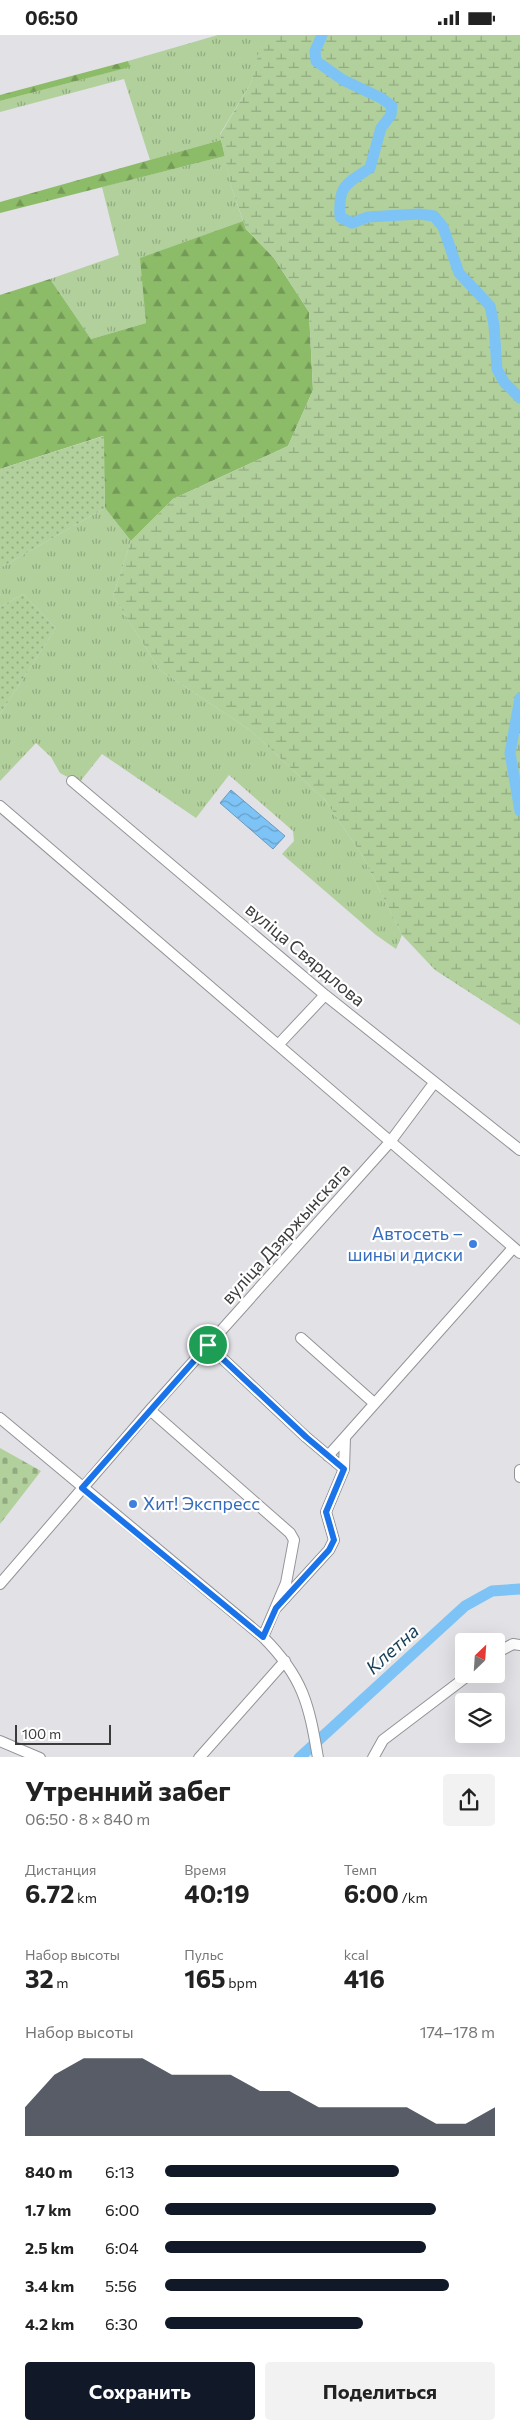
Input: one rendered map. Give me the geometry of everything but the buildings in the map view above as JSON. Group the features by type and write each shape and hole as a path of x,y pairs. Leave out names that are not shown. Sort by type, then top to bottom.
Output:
{"street":[{"name":"вуліца Свярдлова","path":"72,781 325,995 520,1150"},
{"path":"0,806 517,1251 374,1403 328,1456"},
{"path":"278,1045 325,995"},
{"name":"вуліца Дзяржынскага","path":"0,1585 150,1410 390,1142 434,1083"},
{"path":"301,1338 374,1403"},
{"path":"208,1345 344,1469"},
{"path":"150,1410 290,1533 294,1540 286,1583 263,1637"},
{"path":"0,1418 263,1637 285,1661 306,1698 318,1757"},
{"path":"276,1608 329,1550 334,1540 326,1512 344,1469 346,1437"},
{"path":"520,1470 520,1477"},
{"path":"505,1648 513,1643 520,1645"},
{"path":"200,1757 285,1661"},
{"path":"373,1757 383,1740 458,1683"},
{"path":"0,1741 40,1757"}],"green space":[{"path":"218,35 263,35 251,83 220,134 221,140 150,160 124,79 0,112 0,101 129,67 128,61"},
{"path":"263,35 520,35 520,1025 435,970 402,935 362,855 325,800 250,730 160,670 113,596 131,541 173,499 288,446 313,390 309,312 274,258 246,229 231,186 220,135 251,83"},
{"path":"128,61 130,67 0,101 0,95"},
{"path":"221,140 225,156 0,213 0,202"},
{"path":"225,156 231,186 243,221 141,258 146,323 91,339 50,279 119,255 102,187"},
{"path":"243,221 246,229 274,258 309,312 313,390 288,446 173,499 131,541 105,508 103,436 0,469 0,295 50,279 91,339 146,323 140,258"},
{"path":"104,436 105,508 0,568 0,469"},
{"path":"105,508 131,541 113,596 160,670 250,730 325,800 362,855 402,935 396,949 376,935 282,854 294,841 293,831 229,775 196,818 102,754 79,783 60,773 51,757 36,743 0,781 0,714 56,628 23,594 0,607 0,568"},
{"path":"23,594 56,628 0,714 0,607"},
{"path":"0,1448 41,1471 0,1524"}],"water":[{"path":"231,790 285,836 273,849 220,803"}],"waterway":[{"path":"322,35 315,51 316,61 343,80 381,98 392,106 391,115 381,128 370,168 349,182 342,192 340,198 340,217 352,223 368,217 419,214 434,216 443,227 459,273 490,306 494,325 497,369 504,382 520,398"},
{"path":"520,698 510,753 520,811"},
{"name":"Клетна","path":"300,1757 465,1606 492,1591 520,1589"}],"place":[{"name":"Автосеть – шины и диски","path":"473,1244"},
{"name":"Хит! Экспресс","path":"133,1504"}],"route":[{"path":"208,1345 306,1437 344,1469 332,1493 326,1512 334,1540 329,1550 276,1608 263,1637 82,1488 208,1345"}]}
